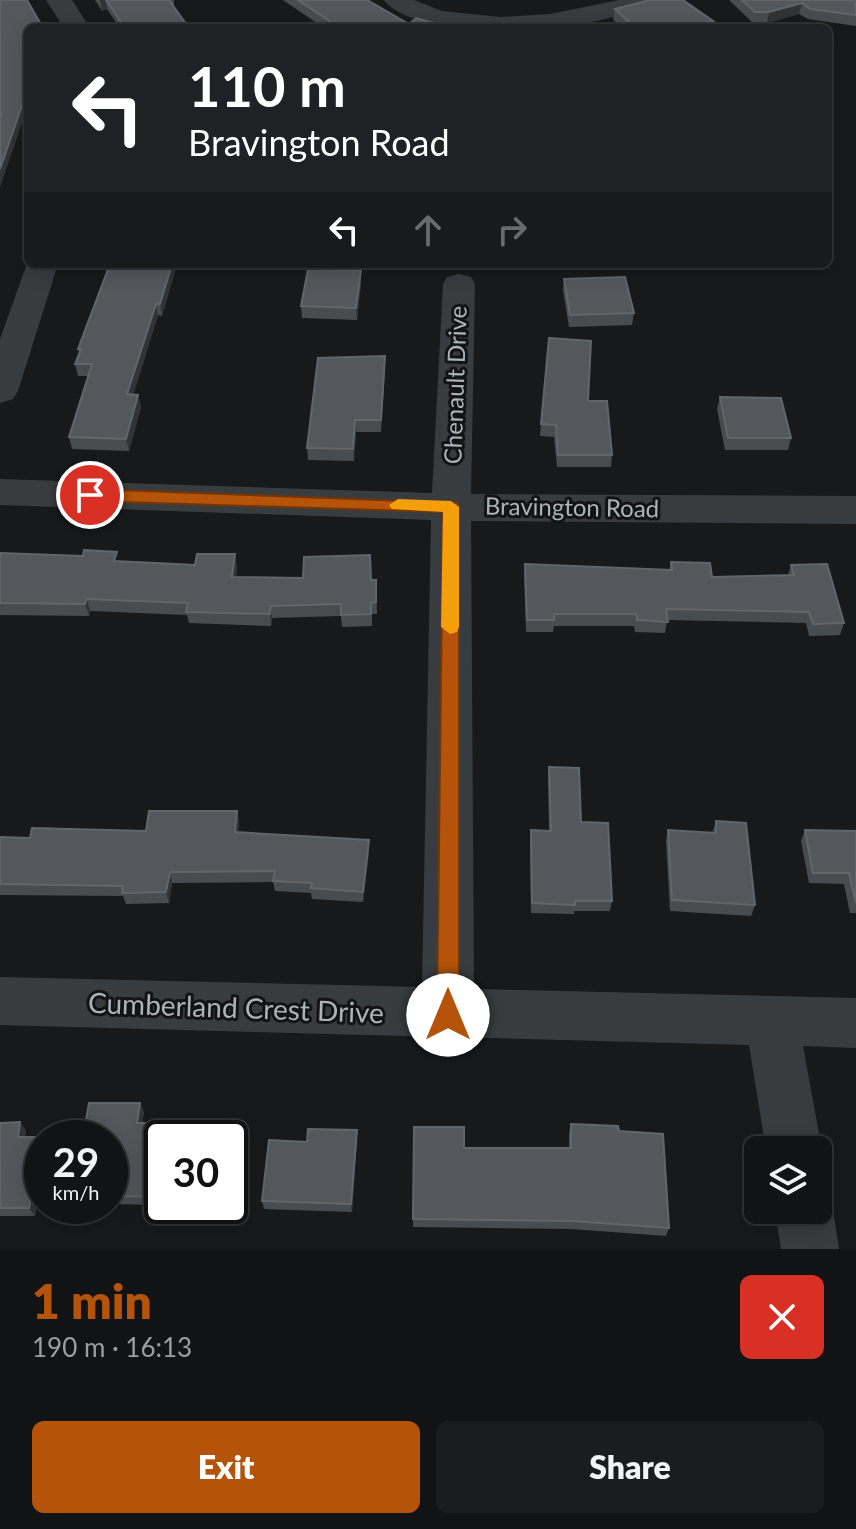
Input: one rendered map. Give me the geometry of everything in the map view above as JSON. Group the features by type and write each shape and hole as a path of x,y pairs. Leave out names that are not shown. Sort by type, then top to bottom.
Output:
{"street":[{"path":"59,0 74,24"},
{"path":"397,0 435,17 470,24"},
{"path":"552,0 574,19"},
{"path":"536,24 574,19 650,0"},
{"path":"0,391 41,268"},
{"name":"Chenault Drive","path":"448,1015 451,507 459,284"},
{"name":"Bravington Road","path":"0,492 451,507 856,510"},
{"name":"Cumberland Crest Drive","path":"0,1001 448,1015 856,1023"},
{"path":"772,1022 792,1136"},
{"path":"806,1224 810,1249"}],"building":[{"path":"0,0 27,0 41,24 24,24 24,100 0,169"},
{"path":"106,0 169,0 186,24 122,24"},
{"path":"298,0 367,0 409,24 331,24"},
{"path":"650,0 683,0 713,21 696,24 618,24 629,22 615,9"},
{"path":"742,0 854,0 856,15 810,9 802,3 769,12 755,12"},
{"path":"416,18 438,24 409,24"},
{"path":"108,268 171,268 127,394 138,395 126,439 69,437 92,364 75,364 81,349 78,349"},
{"path":"308,269 361,270 356,308 301,306"},
{"path":"625,277 634,313 570,315 564,279"},
{"path":"549,338 591,341 588,401 607,401 612,455 558,455 556,425 541,424"},
{"path":"385,356 381,420 355,420 353,449 307,448 318,358"},
{"path":"720,397 781,398 791,438 728,438"},
{"path":"84,550 117,552 114,561 195,565 197,554 235,554 232,577 303,578 304,557 370,555 371,580 376,580 376,602 371,603 371,614 341,615 341,604 271,606 270,614 186,612 188,603 87,599 85,604 0,603 0,553 83,556"},
{"path":"671,562 710,563 712,577 794,575 791,565 827,564 844,623 813,624 809,612 666,609 668,622 637,620 636,614 554,614 554,620 527,620 525,564 672,570"},
{"path":"549,767 579,768 581,822 608,823 612,901 575,901 575,905 532,903 531,830 551,831"},
{"path":"149,811 237,811 235,832 369,840 363,892 311,888 312,883 273,881 275,871 170,872 166,892 122,893 123,886 0,884 0,837 30,838 32,828 146,831"},
{"path":"716,821 746,823 755,905 672,900 668,830 716,833"},
{"path":"805,830 856,831 856,903 849,873 813,873"},
{"path":"89,1103 140,1103 137,1123 144,1123 144,1197 128,1196 128,1120 86,1120"},
{"path":"20,1122 18,1137 24,1137 24,1208 0,1208 0,1123"},
{"path":"571,1124 618,1126 619,1131 663,1134 669,1228 573,1221 413,1219 414,1127 464,1127 464,1148 571,1148"},
{"path":"308,1129 357,1130 351,1204 262,1201 269,1140 307,1142"}],"slow traffic":[{"path":"398,505 451,507 450,627"}],"route":[{"path":"90,495 451,507 448,1015"}]}
